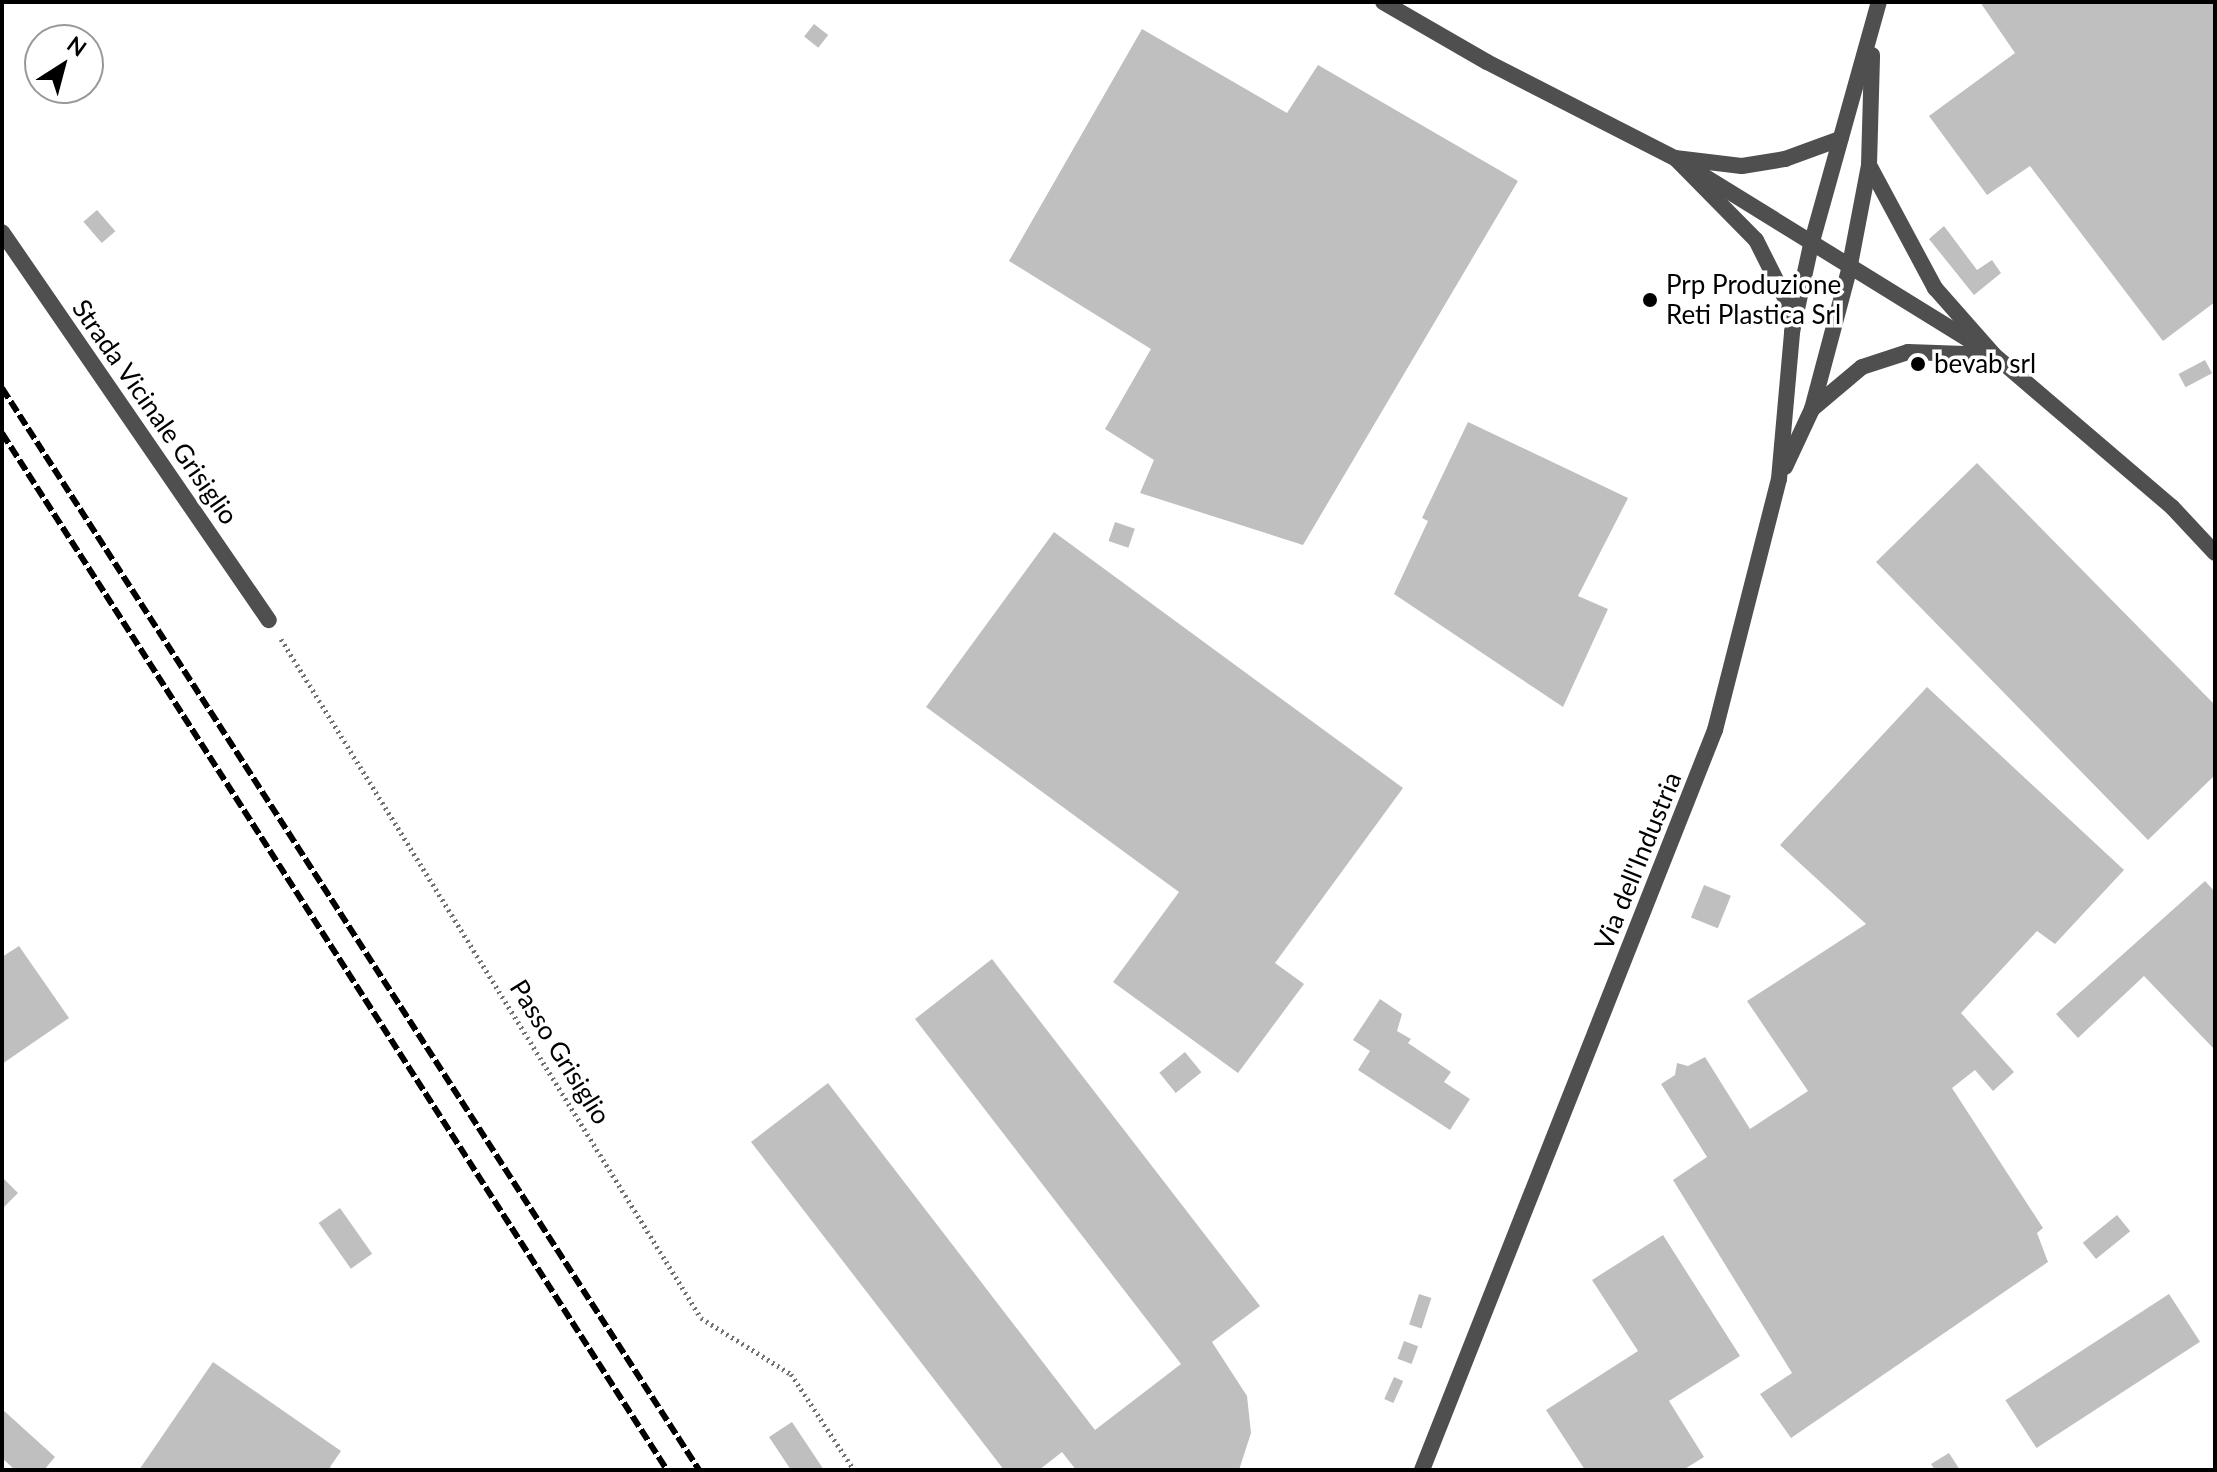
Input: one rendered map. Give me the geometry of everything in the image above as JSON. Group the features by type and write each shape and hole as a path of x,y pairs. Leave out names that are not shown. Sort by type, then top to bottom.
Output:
{"street":[{"path":"1383,2 1487,62 1675,158 1849,270 1994,355"},
{"path":"1779,479 1812,409 1849,270 1869,165 1872,36 1879,2"},
{"name":"Via dell'Industria","path":"1422,1470 1715,730 1779,479 1795,318 1811,245 1872,36"},
{"path":"1675,158 1742,166 1785,159 1840,139"},
{"path":"1675,158 1756,240 1795,318"},
{"path":"1869,165 1935,288 1994,355 2172,507 2215,553"},
{"name":"Strada Vicinale Grisiglio","path":"2,232 269,620"},
{"path":"1812,409 1862,367 1908,352 1994,355"}],"path":[{"name":"Passo Grisiglio","path":"269,620 701,1318 791,1374 854,1470"}],"building":[{"path":"1980,2 2215,2 2215,302 2163,341 2030,166 1987,195 1929,116 2015,53"},
{"path":"814,24 828,35 818,48 804,37"},
{"path":"1142,29 1287,113 1318,65 1518,181 1303,545 1140,493 1154,460 1105,429 1151,349 1009,261"},
{"path":"97,210 115,231 102,243 83,222"},
{"path":"1944,226 1977,270 1992,260 2001,273 1974,295 1929,239"},
{"path":"2205,360 2212,373 2186,387 2179,374"},
{"path":"1468,422 1628,498 1578,596 1608,609 1563,707 1394,594 1428,521 1422,518"},
{"path":"1977,463 2215,705 2215,775 2148,840 1876,562"},
{"path":"1115,522 1135,529 1128,548 1108,541"},
{"path":"1054,532 1403,788 1275,963 1304,984 1238,1073 1113,982 1179,892 926,707"},
{"path":"1927,687 2124,870 2055,944 2037,931 1961,1013 2014,1072 1993,1091 1975,1070 1952,1088 2043,1228 2037,1233 2048,1262 1791,1438 1760,1394 1792,1373 1673,1180 1707,1157 1661,1084 1675,1075 1677,1063 1688,1066 1705,1057 1750,1129 1808,1091 1747,1001 1866,924 1780,845"},
{"path":"2205,881 2215,892 2215,1050 2144,976 2078,1038 2056,1014"},
{"path":"1704,885 1731,896 1718,928 1691,917"},
{"path":"19,946 69,1018 2,1064 2,957"},
{"path":"992,959 1260,1306 1212,1342 1247,1396 1251,1433 1239,1470 1076,1470 1062,1452 1039,1470 1004,1470 751,1142 828,1083 1095,1430 1181,1364 915,1019"},
{"path":"1380,999 1402,1014 1397,1031 1411,1039 1408,1043 1451,1072 1444,1082 1470,1099 1450,1130 1358,1070 1370,1051 1353,1040"},
{"path":"1185,1052 1201,1072 1176,1093 1159,1073"},
{"path":"2,1177 18,1193 2,1209"},
{"path":"340,1208 372,1254 351,1269 319,1223"},
{"path":"2117,1215 2130,1231 2096,1259 2083,1243"},
{"path":"1663,1235 1740,1356 1669,1401 1704,1457 1683,1470 1585,1470 1546,1410 1638,1351 1592,1280"},
{"path":"1419,1294 1431,1298 1421,1328 1409,1324"},
{"path":"2169,1294 2200,1342 2037,1448 2005,1400"},
{"path":"1404,1341 1418,1346 1412,1364 1398,1359"},
{"path":"213,1362 341,1451 330,1467 333,1470 139,1470"},
{"path":"1394,1377 1403,1381 1393,1403 1384,1399"},
{"path":"2,1409 55,1457 44,1470 15,1470 2,1458"},
{"path":"792,1422 824,1470 791,1470 769,1437"},
{"path":"1949,1453 1960,1470 1935,1470 1931,1464"}],"railway":[{"path":"2,388 699,1470"},
{"path":"2,433 667,1470"}],"place":[{"name":"Prp Produzione Reti Plastica Srl","path":"1650,300"},
{"name":"bevab srl","path":"1918,364"}]}
